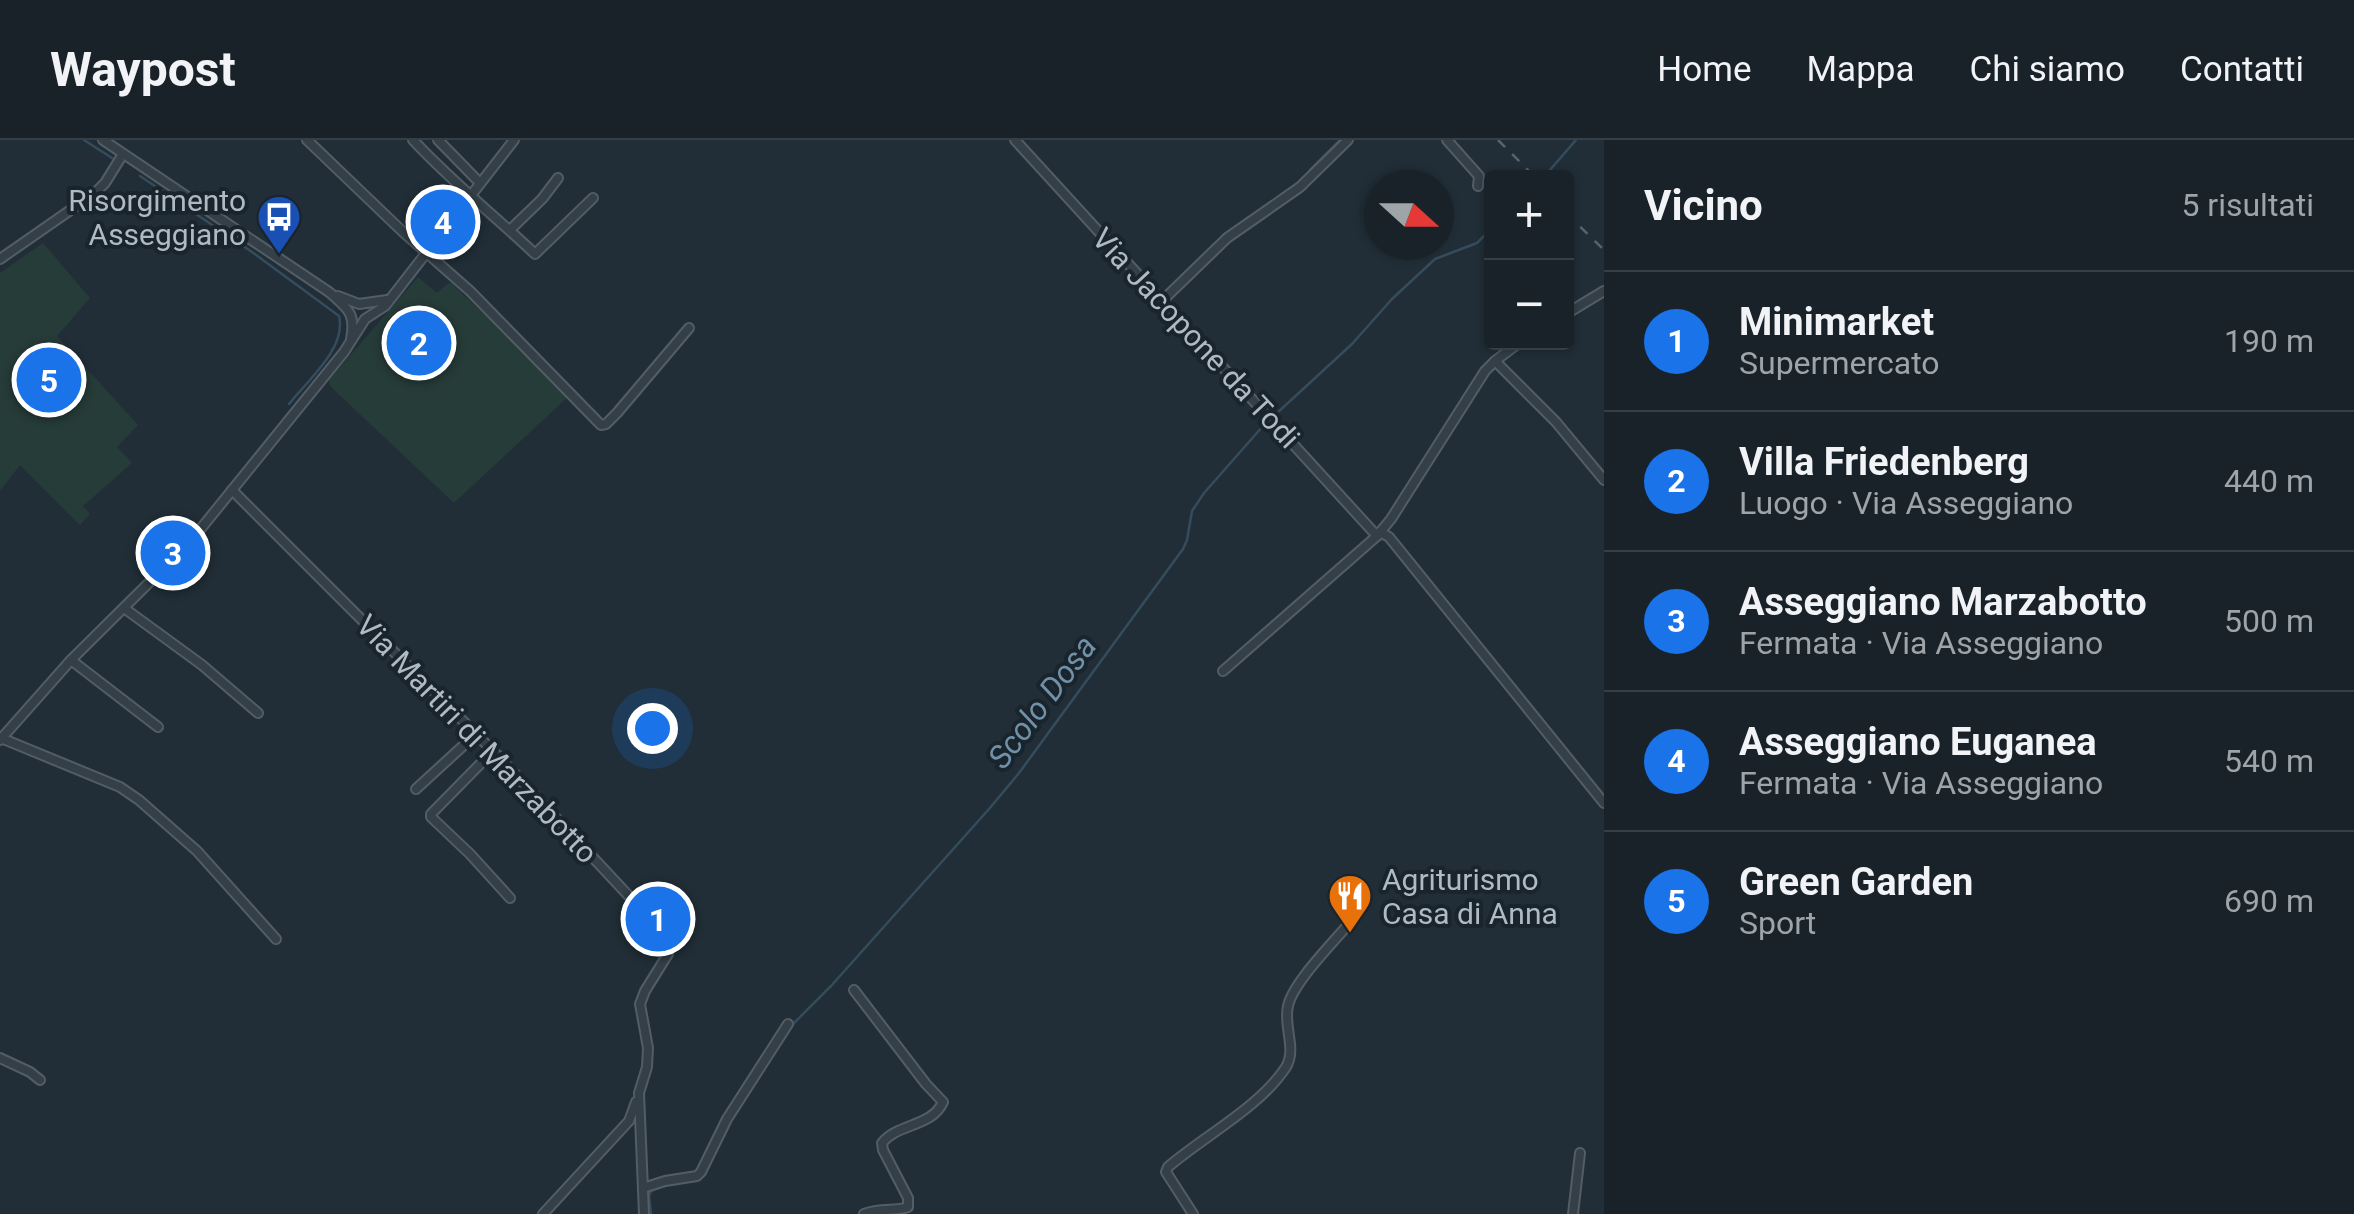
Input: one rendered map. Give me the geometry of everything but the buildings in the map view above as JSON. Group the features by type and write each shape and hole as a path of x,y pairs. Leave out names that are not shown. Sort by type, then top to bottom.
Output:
{"street":[{"path":"103,140 329,292 360,321 382,309 514,140"},
{"path":"307,140 470,291 601,425 606,424 689,328"},
{"path":"413,140 536,254 593,198"},
{"path":"438,140 479,182"},
{"name":"Via Jacopone da Todi","path":"1015,140 1277,427 1379,534 1389,537 1604,803"},
{"path":"1161,302 1227,238 1300,187 1348,140"},
{"path":"1447,140 1479,176 1478,186"},
{"path":"0,259 94,193 123,154"},
{"path":"510,230 558,178"},
{"path":"1574,309 1604,291"},
{"path":"276,939 197,851 140,800 1,739 71,660 181,552 350,343 368,309 329,292"},
{"path":"350,343 353,307 390,299"},
{"path":"1223,671 1379,534 1485,371 1509,350"},
{"path":"1495,361 1556,422 1604,480"},
{"name":"Via Martiri di Marzabotto","path":"232,490 494,751 670,940 668,954 640,1004 648,1048 635,1119"},
{"path":"124,608 202,665 258,713"},
{"path":"71,660 158,728"},
{"path":"416,789 476,734"},
{"path":"494,751 431,817 510,898"},
{"path":"1192,1214 1166,1172 1168,1167 1220,1129 1280,1074 1291,1056 1286,1012 1293,992 1352,920"},
{"path":"854,990 943,1102 937,1114 892,1134 882,1143 908,1198 908,1206 864,1214"},
{"path":"643,1188 665,1180 698,1176 727,1119 788,1024"},
{"path":"0,1058 40,1080"},
{"path":"635,1119 644,1214"},
{"path":"544,1214 635,1119"},
{"path":"1573,1214 1580,1153"}],"green space":[{"path":"43,243 90,298 57,336 138,425 117,447 132,463 83,506 90,514 80,525 20,465 0,491 0,273"},
{"path":"418,277 437,293 450,282 570,395 454,503 330,386 329,380"}],"waterway":[{"path":"84,140 112,158"},
{"path":"1310,170 1340,140"},
{"name":"Scolo Dosa","path":"1550,170 1576,140"},
{"path":"140,176 339,316 340,328 331,352 289,404"},
{"name":"Scolo Dosa","path":"792,1025 1019,773 1183,549 1192,511 1204,493 1263,426 1352,344 1435,259 1477,243 1484,236"},
{"name":"Scolo Dosa","path":"675,1183 696,1180"},
{"name":"Scolo Dosa","path":"651,1214 649,1196 662,1186"}],"railway":[{"path":"1498,140 1528,170"},
{"path":"1574,221 1604,250"}],"place":[{"name":"Asseggiano Euganea","path":"443,222"},
{"name":"Risorgimento Asseggiano","path":"279,255"},
{"name":"Villa Friedenberg","path":"419,343"},
{"name":"Green Garden","path":"49,380"},
{"name":"Asseggiano Marzabotto","path":"173,553"},
{"name":"Minimarket","path":"658,919"},
{"name":"Agriturismo Casa di Anna","path":"1350,934"}]}
